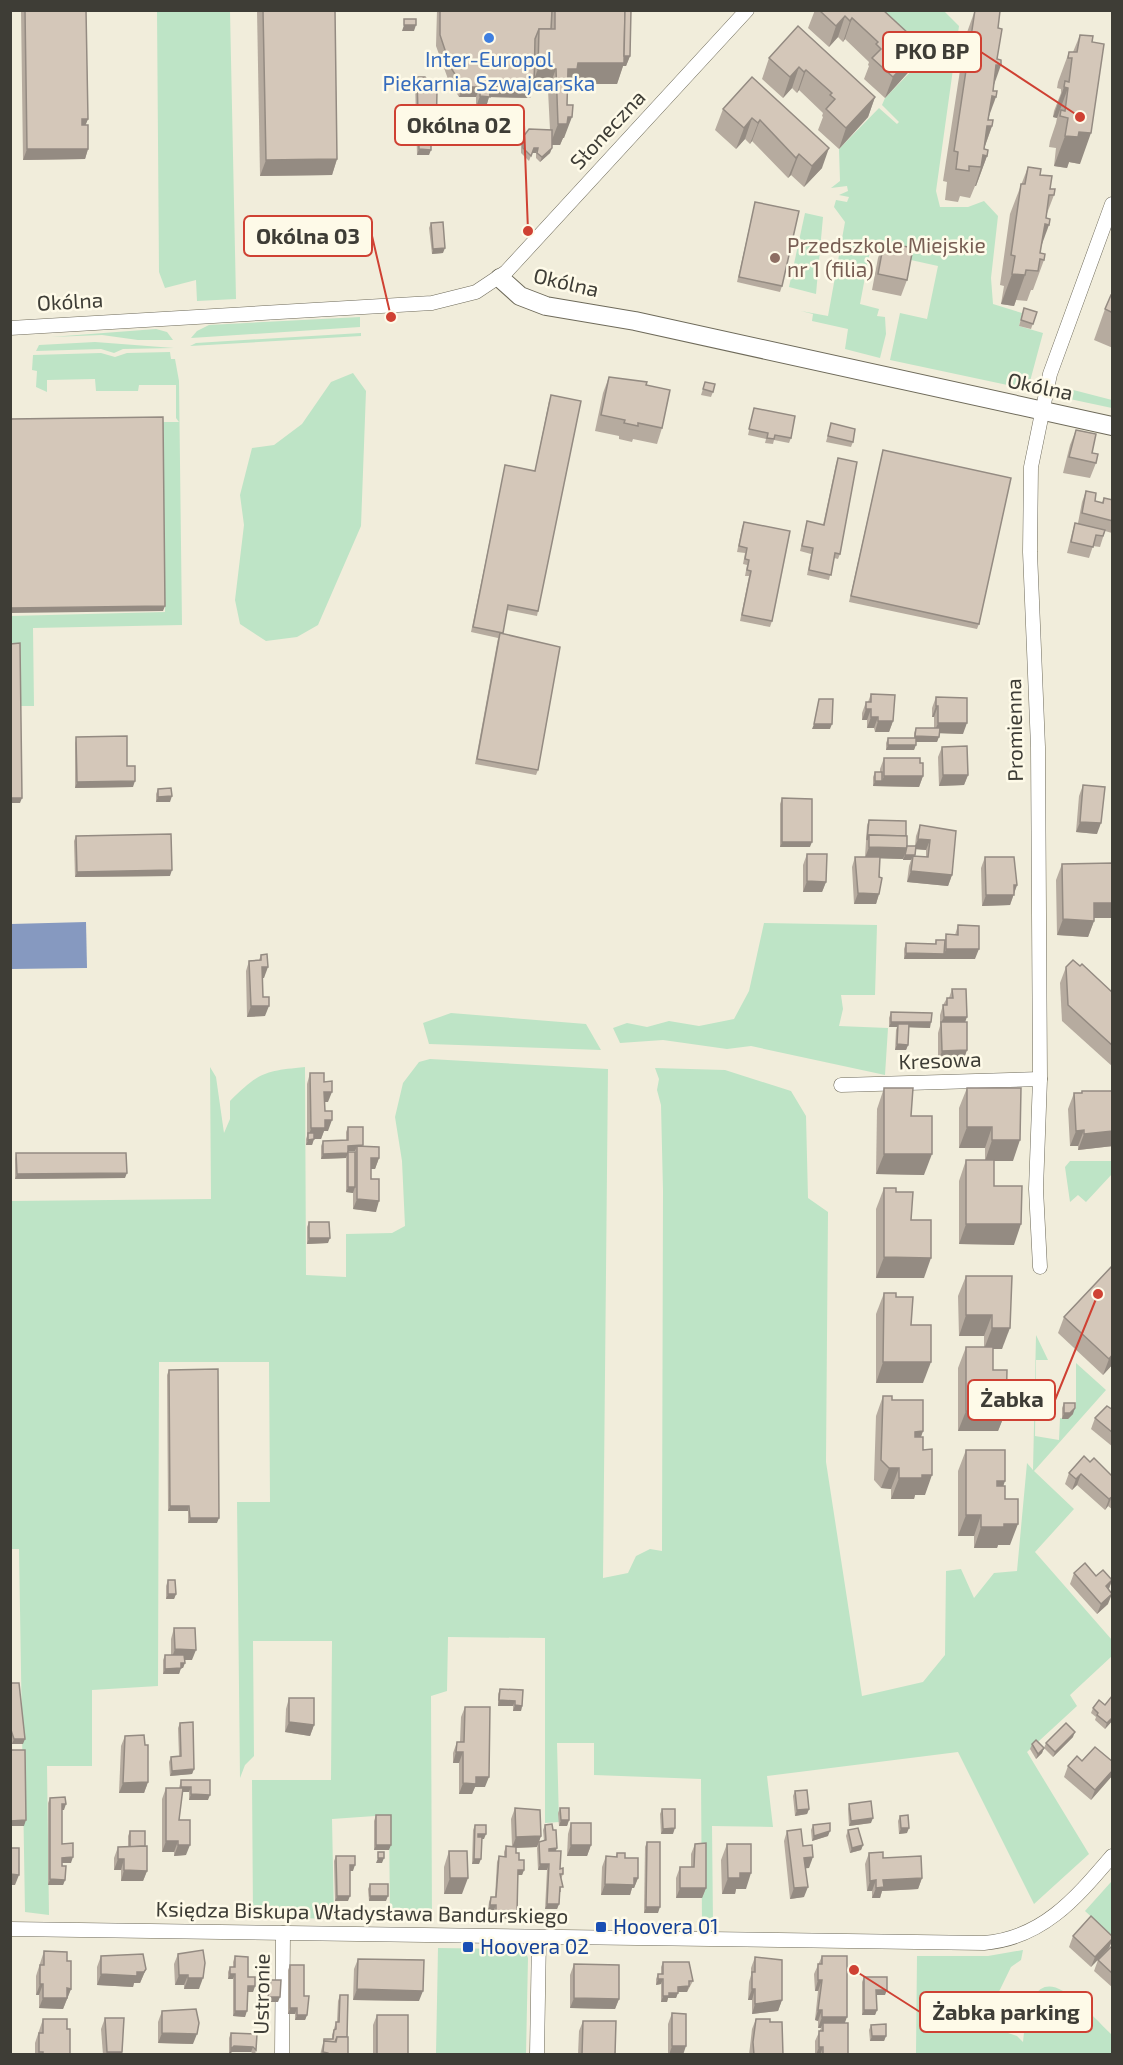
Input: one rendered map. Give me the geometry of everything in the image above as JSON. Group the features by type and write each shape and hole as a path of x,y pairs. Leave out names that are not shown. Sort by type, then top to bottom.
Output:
{"street":[{"name":"Słoneczna","path":"500,278 747,10"},
{"name":"Promienna","path":"1040,1267 1036,1189 1040,1079 1038,747 1030,530 1031,467 1053,366 1113,204"},
{"name":"Okólna","path":"10,328 432,303 468,295 500,278 520,296 546,306 635,321 1113,426"},
{"name":"Kresowa","path":"841,1085 1040,1079"},
{"name":"Księdza Biskupa Władysława Bandurskiego","path":"10,1929 957,1944 1004,1941 1031,1932 1049,1920 1113,1856"},
{"name":"Ustronie","path":"282,2055 284,1933"},
{"path":"537,2055 539,1937"}],"green space":[{"path":"157,11 230,11 236,299 197,301 196,280 165,288 159,272"},
{"path":"873,11 944,11 959,26 936,191 940,207 968,207 984,201 998,216 991,278 993,304 1022,313 1019,326 1043,333 1029,385 1022,388 890,360 900,313 927,319 938,266 870,251 860,304 879,309 877,316 885,317 886,334 880,358 845,349 848,329 812,321 813,314 801,311 828,316 845,222 834,207 836,200 847,202 849,197 839,195 848,191 847,186 831,188 840,181 839,149 879,108 897,124 899,122 882,105 885,98 920,62"},
{"path":"805,213 823,217 816,294 789,287"},
{"path":"360,317 360,327 191,338 197,331 209,325"},
{"path":"156,329 167,332 173,340 138,340 102,335 51,337"},
{"path":"361,333 361,336 190,346 196,343"},
{"path":"95,342 174,348 123,349 114,353 101,349 36,351 39,345"},
{"path":"170,352 171,359 175,359 179,381 182,625 33,628 34,706 19,706 11,649 10,616 165,612 163,422 179,422 176,418 176,385 139,385 138,391 96,391 95,379 47,380 47,392 36,387 37,371 32,370 33,355 101,353 115,357 127,353"},
{"path":"353,373 366,391 361,526 318,625 297,637 266,641 240,624 235,600 244,525 240,495 252,448 274,445 302,424 331,382"},
{"path":"1058,386 1112,400 1112,408 1065,398"},
{"path":"764,923 877,925 875,995 841,995 843,1009 839,1026 888,1028 885,1075 751,1046 727,1049 663,1040 620,1043 613,1028 627,1023 647,1027 669,1021 699,1026 734,1019 749,991"},
{"path":"451,1013 586,1024 601,1050 429,1044 423,1023"},
{"path":"430,1059 608,1069 603,1578 628,1573 636,1556 650,1549 662,1551 663,1191 661,1105 657,1090 659,1079 655,1068 725,1070 791,1091 806,1116 808,1198 828,1212 826,1462 862,1696 923,1682 945,1655 946,1571 961,1569 974,1598 994,1573 1017,1571 1027,1463 1033,1470 1036,1335 1048,1360 1036,1360 1035,1436 1059,1440 1060,1418 1068,1419 1073,1409 1076,1408 1076,1363 1106,1390 1034,1471 1074,1509 1035,1552 1112,1640 1112,1656 1070,1695 1077,1706 1027,1752 1089,1854 1034,1904 958,1752 767,1776 773,1827 712,1826 713,1925 702,1925 701,1779 594,1775 594,1743 557,1743 559,1822 545,1823 545,1638 448,1637 447,1691 431,1696 432,1921 390,1920 389,1815 332,1819 334,1919 253,1917 252,1780 331,1780 332,1641 253,1641 254,1756 245,1765 240,1778 237,1502 270,1502 269,1362 159,1362 158,1686 92,1690 92,1766 47,1766 49,1915 25,1912 19,1549 10,1549 10,1201 211,1199 210,1067 216,1077 224,1133 230,1119 230,1101 248,1084 271,1072 305,1067 306,1275 346,1277 346,1234 392,1233 405,1226 402,1161 395,1117 403,1083 419,1062"},
{"path":"1070,1161 1112,1161 1112,1174 1086,1202 1078,1195 1070,1202 1065,1167"},
{"path":"1112,1883 1112,1936 1085,1911"},
{"path":"438,1948 517,1949 526,1953 528,1958 526,2054 436,2054"},
{"path":"1023,1950 1021,1960 1011,1967 991,2008 996,2029 1017,2036 1023,2042 1028,2013 1035,1995 1044,1987 1056,1987 1082,2005 1112,2035 1112,2054 916,2054 917,1956 988,1956"}],"water":[{"path":"86,922 87,968 11,969 11,924"}],"building":[{"path":"25,10 86,10 88,119 82,119 82,125 88,125 88,149 27,149"},
{"path":"263,10 335,10 337,159 266,160"},
{"path":"440,10 552,10 551,29 539,29 535,39 534,87 489,87 490,97 480,96 480,87 463,87 451,68 440,35"},
{"path":"555,10 625,10 624,63 578,63 577,69 568,69 567,105 573,105 572,117 568,117 567,124 558,124 556,69 538,69 539,29 555,29"},
{"path":"625,10 631,10 630,56 624,56"},
{"path":"819,10 883,10 922,46 893,77 872,58 881,49 876,44 878,42 852,18 850,21 845,16 836,26"},
{"path":"975,10 1000,11 998,28 1002,29 997,59 1001,60 1001,65 996,65 993,91 997,91 996,97 992,96 988,120 993,120 992,126 987,126 984,149 988,150 987,156 983,155 981,167 969,166 969,171 956,169 958,152 954,151"},
{"path":"404,19 416,19 416,25 404,25"},
{"path":"798,26 875,97 846,128 826,109 835,99 830,95 832,93 806,70 804,72 799,67 790,77 769,58"},
{"path":"1080,35 1093,36 1092,42 1104,44 1091,133 1079,132 1078,137 1065,136 1068,118 1060,116 1061,110 1065,111 1068,88 1064,87 1065,81 1069,82 1072,58 1068,58 1069,52 1077,52"},
{"path":"417,77 425,77 437,91 436,134 431,134 431,150 419,149"},
{"path":"752,77 829,148 812,166 799,154 796,158 760,120 758,123 752,118 744,128 723,109"},
{"path":"529,129 552,130 552,148 542,157 537,153 538,148 534,148 531,156 523,148 523,137"},
{"path":"1028,167 1041,169 1040,175 1052,176 1050,189 1055,189 1054,195 1049,195 1046,218 1050,219 1049,225 1045,224 1040,253 1045,254 1044,260 1040,259 1038,271 1026,270 1025,275 1012,274 1015,256 1011,255 1021,184 1025,184"},
{"path":"755,202 799,211 782,286 739,277"},
{"path":"443,222 445,248 433,249 431,223"},
{"path":"884,242 913,248 907,280 878,274"},
{"path":"1111,295 1113,296 1113,313 1105,309"},
{"path":"1024,308 1037,312 1033,324 1021,320"},
{"path":"609,377 647,382 646,385 670,390 662,428 638,423 638,426 624,423 625,420 601,415"},
{"path":"705,382 715,384 713,392 703,389"},
{"path":"551,395 581,401 538,611 508,605 503,633 473,627 505,465 535,471"},
{"path":"754,408 795,416 791,438 775,435 774,439 767,438 768,433 749,429"},
{"path":"163,417 165,606 10,608 10,419"},
{"path":"831,423 855,429 853,442 828,436"},
{"path":"1076,430 1096,434 1092,453 1098,454 1096,463 1069,457"},
{"path":"883,450 1011,478 979,624 851,596"},
{"path":"838,458 857,462 840,554 835,553 831,575 809,570 813,548 802,546 807,521 824,525"},
{"path":"1086,491 1096,493 1095,501 1103,503 1104,498 1113,500 1113,521 1082,513"},
{"path":"744,522 790,531 772,621 742,615 751,571 747,570 749,560 745,559 747,548 739,546"},
{"path":"1075,523 1105,530 1103,536 1096,535 1093,547 1071,542"},
{"path":"500,633 560,647 538,770 477,759"},
{"path":"20,643 22,798 10,798 10,644"},
{"path":"871,694 895,695 893,721 878,721 878,717 871,717 871,709 866,709 866,702 871,702"},
{"path":"936,697 967,698 967,723 938,723"},
{"path":"819,699 833,699 832,724 814,724"},
{"path":"916,728 940,728 939,737 915,736"},
{"path":"127,736 127,766 135,766 135,781 77,782 76,737"},
{"path":"888,738 916,738 916,745 888,745"},
{"path":"967,746 968,775 943,775 942,747"},
{"path":"884,758 920,758 920,763 923,763 923,776 884,776"},
{"path":"875,772 882,772 882,781 875,781"},
{"path":"1083,785 1105,787 1101,823 1080,822"},
{"path":"171,788 172,796 158,797 158,789"},
{"path":"782,798 812,799 812,842 782,842"},
{"path":"869,820 906,821 906,836 869,835 867,840"},
{"path":"920,825 956,831 952,875 911,871 913,856 928,857 930,840 918,839"},
{"path":"171,834 172,870 77,872 76,836"},
{"path":"869,835 907,836 907,848 869,847"},
{"path":"907,846 916,846 915,855 905,855"},
{"path":"807,854 827,854 826,882 807,881"},
{"path":"855,857 880,857 879,877 882,878 879,894 858,893"},
{"path":"985,857 1014,857 1017,885 1014,885 1014,895 986,895"},
{"path":"1113,863 1113,903 1094,903 1094,921 1063,919 1062,864"},
{"path":"958,925 979,926 979,949 946,949 946,934 958,935"},
{"path":"936,940 945,940 944,954 906,953 906,943 936,944"},
{"path":"267,954 268,967 262,967 263,997 269,997 269,1006 251,1006 249,961 261,960 261,955"},
{"path":"1073,960 1080,966 1082,964 1113,993 1113,1046 1068,1005 1066,967"},
{"path":"952,989 966,989 967,1017 944,1017 943,1005 947,1005 947,998 953,998"},
{"path":"891,1012 932,1013 931,1022 891,1022"},
{"path":"941,1022 967,1022 967,1050 942,1051"},
{"path":"898,1024 909,1024 908,1045 897,1044"},
{"path":"310,1073 324,1073 324,1082 332,1081 332,1092 324,1092 325,1111 332,1111 332,1120 325,1120 325,1128 311,1128"},
{"path":"884,1088 913,1088 911,1116 932,1116 932,1154 884,1154"},
{"path":"967,1088 1021,1088 1020,1140 992,1140 992,1127 967,1127"},
{"path":"1082,1091 1113,1091 1113,1131 1084,1134 1084,1130 1076,1131 1074,1093 1082,1093"},
{"path":"348,1127 363,1127 363,1145 348,1146 348,1153 323,1154 323,1141 348,1140"},
{"path":"308,1133 314,1133 314,1139 308,1140"},
{"path":"357,1146 379,1147 379,1158 371,1158 371,1179 379,1179 379,1201 357,1199"},
{"path":"348,1152 355,1152 355,1187 348,1187"},
{"path":"16,1153 126,1153 127,1173 17,1174"},
{"path":"966,1160 994,1160 994,1186 1022,1186 1021,1224 966,1224"},
{"path":"884,1188 896,1188 896,1192 913,1192 911,1220 931,1220 931,1258 884,1257"},
{"path":"309,1222 329,1222 330,1238 309,1238"},
{"path":"1113,1265 1113,1354 1109,1359 1064,1317"},
{"path":"966,1276 1012,1276 1010,1328 992,1328 992,1315 966,1315"},
{"path":"884,1293 896,1293 896,1297 913,1297 911,1325 931,1325 931,1362 883,1362"},
{"path":"966,1347 993,1347 993,1370 1007,1370 1006,1411 966,1411"},
{"path":"218,1369 219,1518 190,1518 189,1506 170,1506 169,1370"},
{"path":"883,1396 892,1396 892,1400 923,1400 923,1431 915,1432 915,1437 923,1437 923,1450 932,1449 932,1475 922,1475 922,1478 899,1478 899,1468 889,1468 881,1460"},
{"path":"1064,1403 1075,1403 1075,1408 1070,1413 1064,1413"},
{"path":"1107,1406 1113,1410 1113,1433 1095,1418"},
{"path":"966,1450 1005,1450 1005,1481 997,1481 997,1486 1005,1486 1005,1499 1018,1499 1018,1524 1004,1524 1004,1527 981,1527 981,1515 966,1515"},
{"path":"1084,1456 1090,1462 1094,1458 1113,1477 1113,1496 1109,1499 1081,1474 1076,1479 1069,1473"},
{"path":"1085,1563 1096,1576 1103,1570 1112,1580 1106,1586 1112,1594 1101,1604 1074,1573"},
{"path":"168,1580 175,1580 176,1594 168,1594"},
{"path":"174,1628 195,1628 196,1650 175,1649"},
{"path":"165,1655 184,1655 185,1663 181,1663 181,1668 165,1669"},
{"path":"10,1683 19,1683 25,1739 14,1739 10,1727"},
{"path":"500,1689 523,1690 522,1706 515,1705 515,1701 499,1700"},
{"path":"1112,1696 1113,1717 1107,1723 1097,1715 1098,1713 1093,1708 1099,1700 1105,1705"},
{"path":"289,1698 314,1698 314,1725 289,1722"},
{"path":"465,1707 490,1707 489,1777 476,1777 476,1784 463,1783 463,1752 456,1752 457,1742 464,1742"},
{"path":"193,1722 194,1769 172,1771 171,1757 181,1756 180,1723"},
{"path":"1066,1723 1075,1732 1055,1752 1046,1743"},
{"path":"144,1735 145,1745 148,1745 148,1782 123,1783 125,1736"},
{"path":"1036,1740 1044,1748 1038,1754 1032,1744"},
{"path":"1095,1747 1113,1762 1113,1770 1095,1790 1068,1766 1077,1756 1082,1761"},
{"path":"11,1750 25,1750 26,1820 10,1821"},
{"path":"181,1780 210,1780 210,1795 191,1794 191,1787 181,1787"},
{"path":"166,1788 183,1788 179,1820 190,1820 190,1845 178,1845 178,1841 166,1841"},
{"path":"807,1790 809,1809 797,1810 795,1791"},
{"path":"65,1797 66,1804 62,1804 62,1844 73,1843 73,1857 62,1858 62,1866 66,1866 65,1880 50,1879 50,1798"},
{"path":"871,1801 873,1818 851,1821 849,1804"},
{"path":"515,1808 540,1810 541,1836 516,1837"},
{"path":"560,1808 569,1808 569,1820 561,1820"},
{"path":"662,1809 675,1809 675,1828 663,1829"},
{"path":"376,1815 391,1815 391,1845 376,1845"},
{"path":"908,1815 909,1828 901,1828 900,1816"},
{"path":"571,1823 591,1823 591,1845 571,1845"},
{"path":"830,1823 830,1831 814,1836 813,1825"},
{"path":"552,1824 553,1830 556,1830 557,1848 549,1849 549,1851 561,1851 560,1869 563,1868 563,1874 560,1874 563,1887 560,1887 559,1904 547,1904 549,1864 540,1864 539,1842 546,1840 545,1825"},
{"path":"475,1825 486,1825 486,1834 478,1834 478,1837 482,1837 481,1859 474,1859"},
{"path":"858,1828 863,1845 852,1848 848,1830"},
{"path":"801,1829 803,1846 812,1845 813,1857 804,1858 808,1887 794,1888 787,1831"},
{"path":"130,1831 145,1831 145,1846 130,1847"},
{"path":"647,1842 660,1842 660,1907 646,1907"},
{"path":"706,1843 706,1888 680,1888 680,1867 694,1867 695,1844"},
{"path":"727,1844 751,1844 751,1873 740,1873 740,1878 728,1878"},
{"path":"147,1846 147,1871 124,1870 124,1859 118,1859 118,1847"},
{"path":"506,1846 516,1847 519,1860 524,1860 524,1870 518,1870 517,1913 496,1913 496,1905 490,1905 491,1897 496,1897 499,1856 506,1857"},
{"path":"10,1848 19,1848 19,1875 10,1874"},
{"path":"449,1851 467,1851 468,1878 450,1878"},
{"path":"378,1852 384,1852 384,1858 378,1858"},
{"path":"883,1852 883,1858 921,1856 922,1878 883,1880 884,1887 876,1888 876,1880 870,1881 869,1853"},
{"path":"617,1853 625,1853 625,1858 638,1858 638,1878 634,1878 634,1885 605,1884 606,1856 617,1857"},
{"path":"336,1856 355,1856 355,1865 350,1865 350,1896 337,1896"},
{"path":"370,1884 388,1884 388,1896 370,1896"},
{"path":"1091,1916 1113,1937 1095,1957 1073,1936"},
{"path":"1113,1945 1113,1974 1098,1960"},
{"path":"203,1950 205,1963 203,1978 188,1978 188,1975 179,1975 178,1954"},
{"path":"44,1951 67,1952 67,1961 71,1961 71,1989 67,1988 67,1998 43,1998 40,1965 44,1965"},
{"path":"143,1954 146,1969 144,1972 137,1972 137,1976 101,1974 101,1956"},
{"path":"235,1956 248,1957 248,1977 255,1977 255,1986 248,1986 247,2011 235,2011 235,1974 230,1974 230,1967 235,1967"},
{"path":"822,1956 847,1956 847,2017 822,2017 822,2010 818,2010 822,1980 818,1980 818,1964 822,1964"},
{"path":"755,1957 782,1960 782,2000 755,2004 752,1972 755,1972"},
{"path":"358,1959 424,1960 423,1991 357,1989"},
{"path":"663,1962 689,1962 693,1981 689,1981 689,1986 678,1987 678,1993 663,1996 663,1979 658,1979 658,1974 663,1974"},
{"path":"574,1964 619,1965 619,1999 574,1998"},
{"path":"290,1965 304,1965 304,1996 309,1996 307,2015 297,2015 297,2008 290,2008"},
{"path":"864,1977 887,1977 887,1990 876,1990 877,2010 864,2010"},
{"path":"271,1980 281,1980 280,1997 268,1997"},
{"path":"340,1995 348,1995 347,2037 337,2037 335,2042 324,2041 324,2039 333,2039 336,2022 339,2022"},
{"path":"196,2009 199,2023 197,2034 162,2033 162,2011"},
{"path":"672,2013 686,2014 686,2046 672,2046"},
{"path":"377,2015 408,2015 408,2055 377,2055"},
{"path":"105,2018 124,2018 122,2052 107,2052"},
{"path":"43,2019 67,2019 67,2029 70,2029 70,2055 43,2055 43,2052 39,2052 39,2033 43,2033"},
{"path":"756,2019 782,2022 783,2055 754,2055"},
{"path":"583,2021 616,2021 615,2055 582,2055"},
{"path":"823,2023 848,2023 848,2055 823,2055 823,2047 819,2047 819,2031 823,2031"},
{"path":"886,2024 886,2036 872,2036 871,2025"},
{"path":"231,2033 257,2034 256,2050 253,2047 234,2046 231,2049"},
{"path":"337,2037 348,2037 348,2055 328,2055 323,2052 324,2041 336,2042"}],"place":[{"name":"Inter-Europol Piekarnia Szwajcarska","path":"489,38"},
{"name":"PKO BP","path":"1080,117"},
{"name":"Okólna 02","path":"528,231"},
{"name":"Przedszkole Miejskie nr 1 (filia)","path":"775,258"},
{"name":"Okólna 03","path":"391,317"},
{"name":"Żabka","path":"1098,1294"},
{"name":"Hoovera 01","path":"601,1927"},
{"name":"Hoovera 02","path":"468,1947"},
{"name":"Żabka parking","path":"854,1970"}]}
